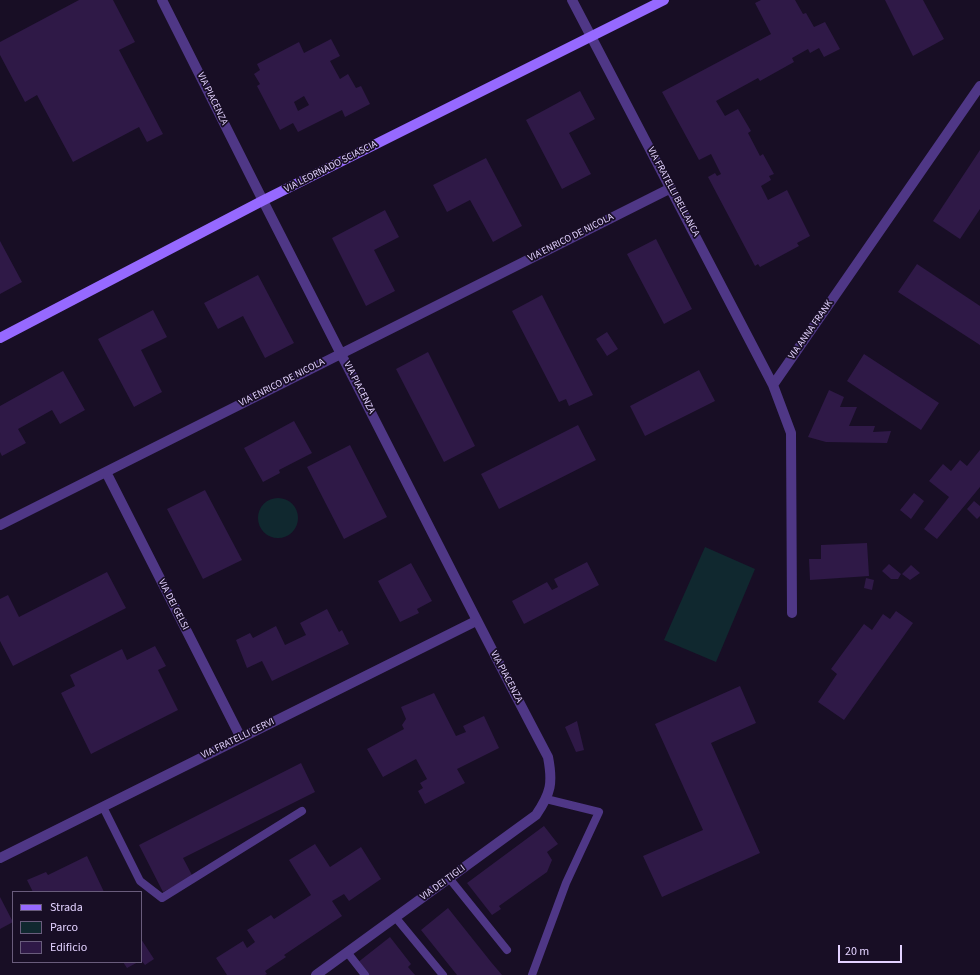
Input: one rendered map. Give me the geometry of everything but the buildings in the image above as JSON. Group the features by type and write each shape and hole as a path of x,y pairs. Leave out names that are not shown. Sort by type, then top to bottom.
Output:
{"street":[{"name":"VIA PIACENZA","path":"162,0 262,201 476,621 548,757 552,777"},
{"name":"VIA FRATELLI BELLANCA","path":"572,0 773,385"},
{"name":"VIA LEORNADO SCIASCIA","path":"0,338 262,201 664,0"},
{"name":"VIA ANNA FRANK","path":"773,385 980,86"},
{"name":"VIA ENRICO DE NICOLA","path":"0,525 670,188"},
{"path":"773,385 792,433 792,613"},
{"name":"VIA DEI GELSI","path":"106,472 241,738"},
{"name":"VIA FRATELLI CERVI","path":"0,858 476,621"},
{"name":"VIA DEI TIGLI","path":"316,975 536,815 546,800 552,777"}],"lane":[{"path":"532,975 566,883 599,812 546,800"},
{"path":"103,807 140,881 162,898 302,812"},
{"path":"449,878 507,950"},
{"path":"396,918 443,975"},
{"path":"347,952 366,975"}],"green space":[{"path":"278,498 292,504 298,518 292,532 278,538 264,532 258,518 264,504"},
{"path":"705,547 755,569 716,662 664,640"}]}
